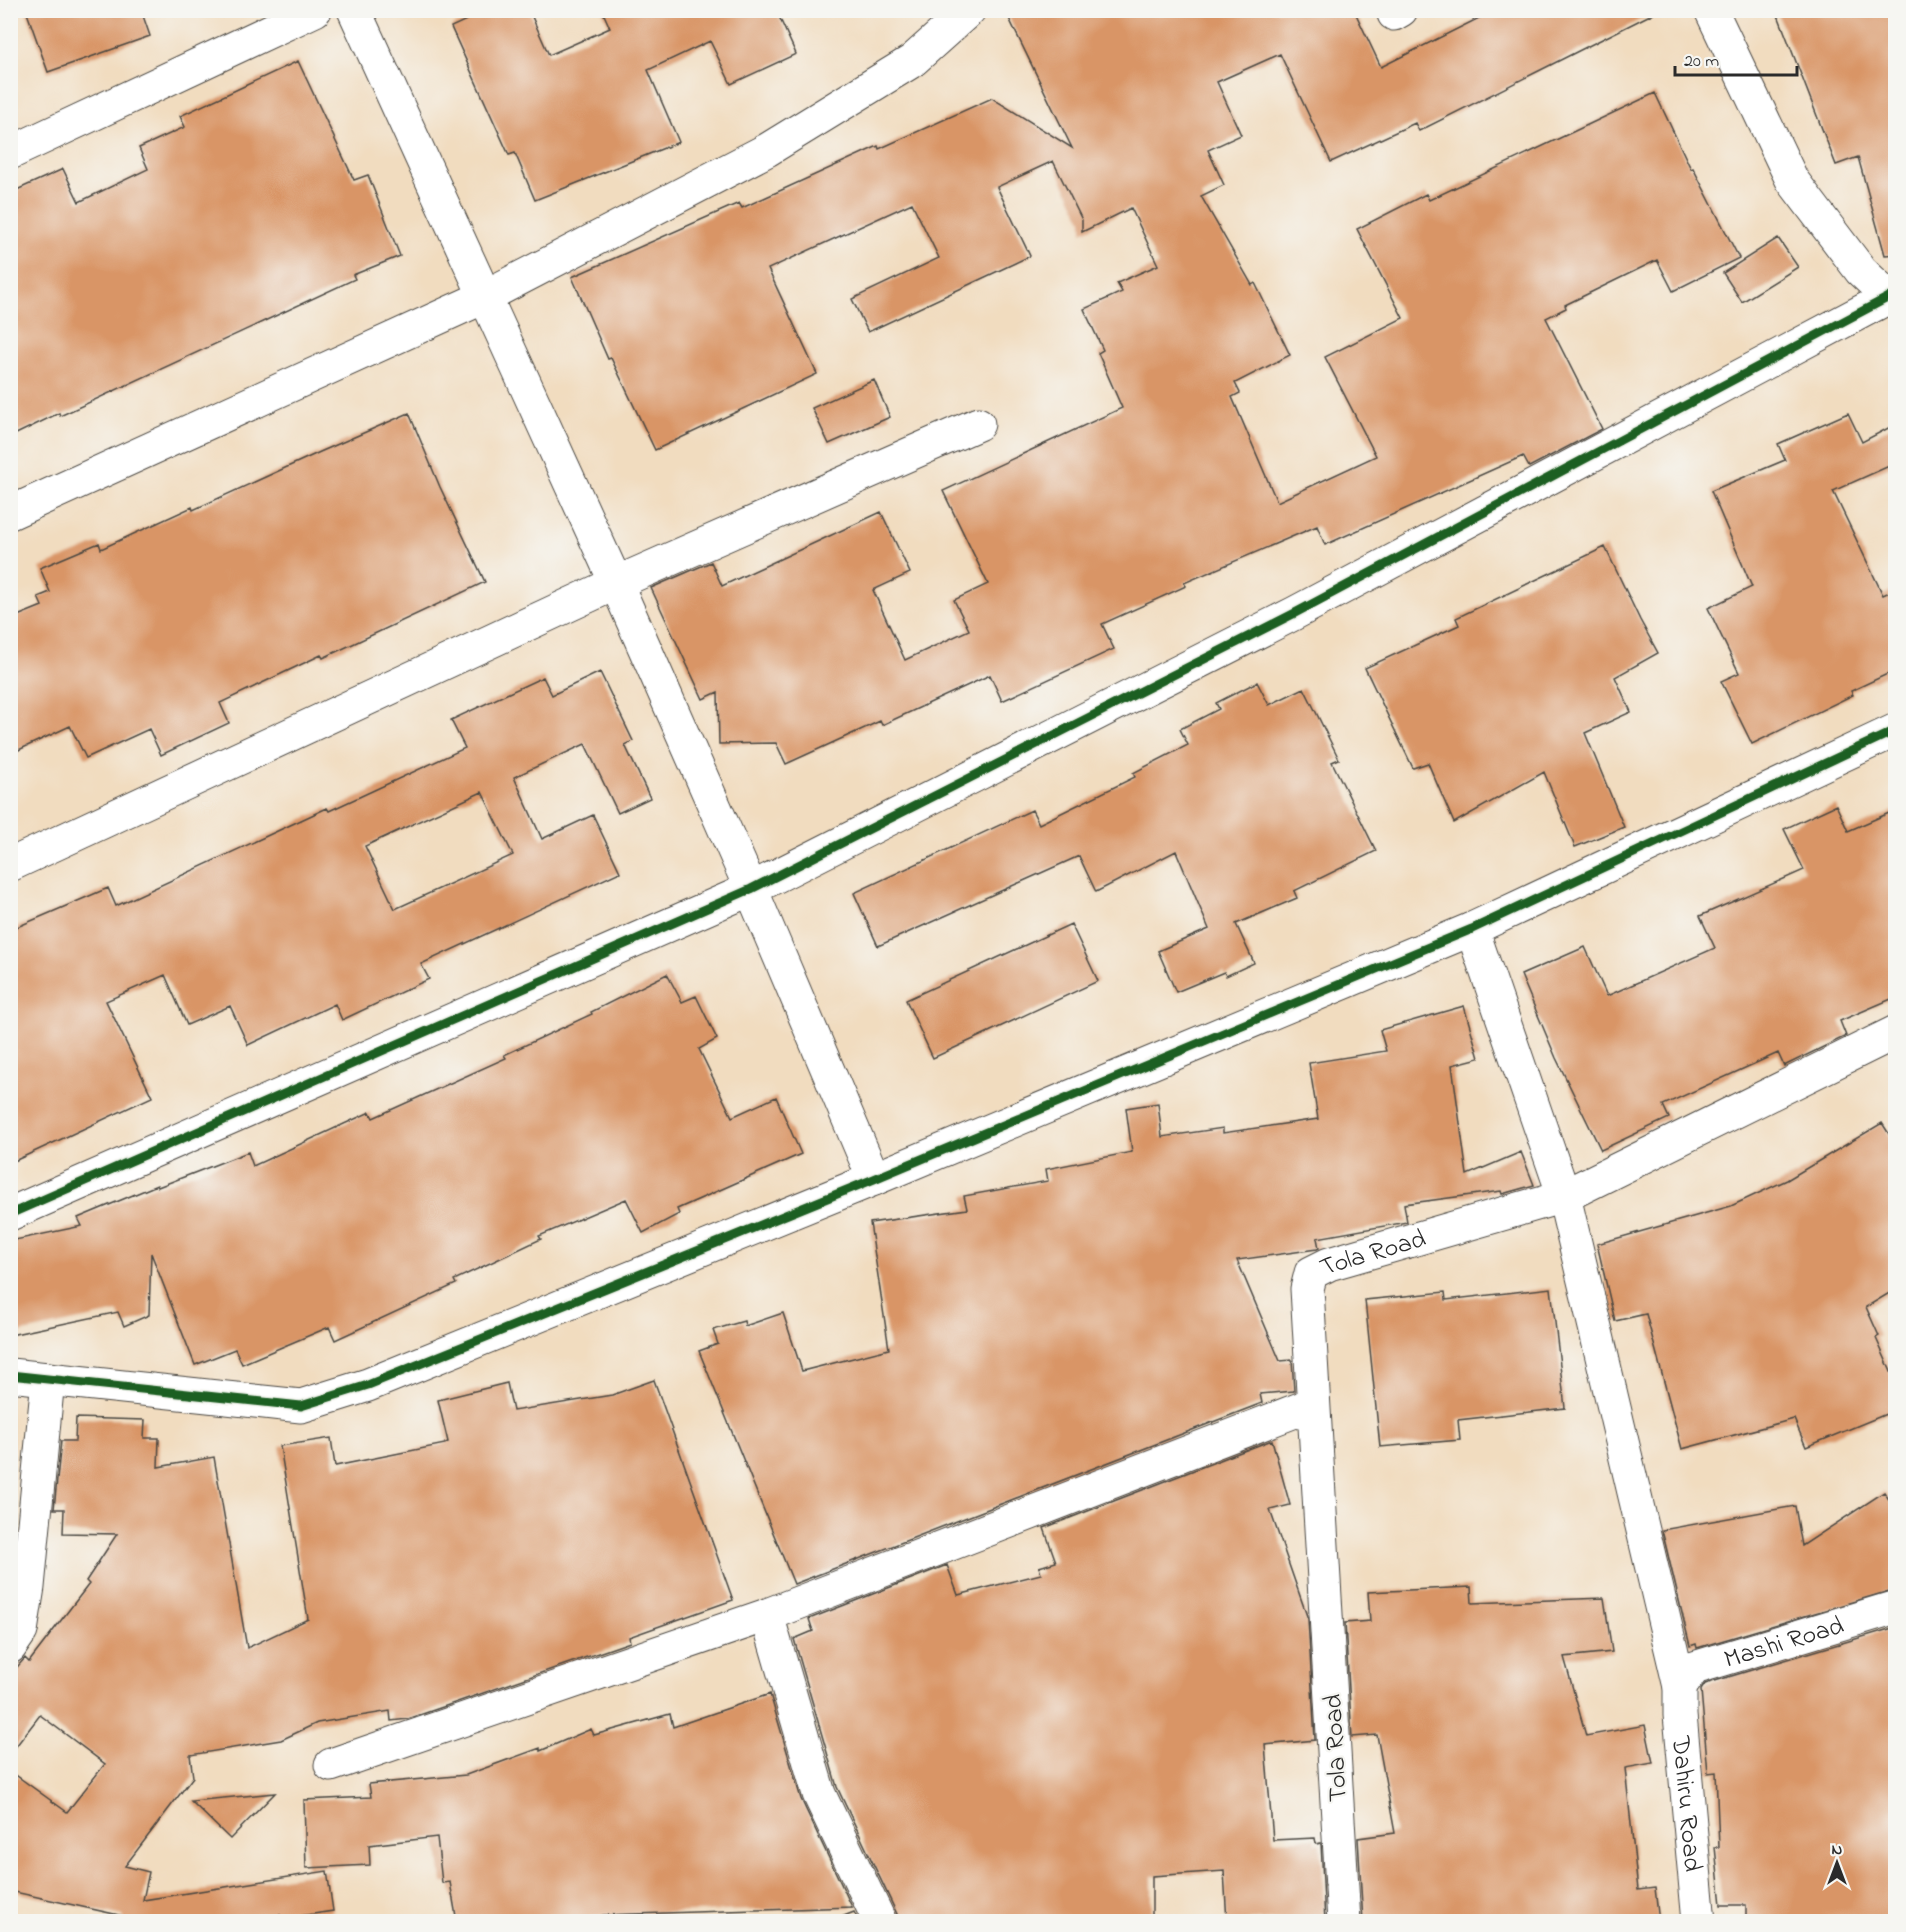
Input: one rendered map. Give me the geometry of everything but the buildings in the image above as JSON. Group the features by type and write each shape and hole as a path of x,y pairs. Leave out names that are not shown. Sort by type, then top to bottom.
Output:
{"street":[{"path":"10,153 315,10"},
{"path":"354,10 616,583 751,889 874,1179"},
{"path":"10,1214 751,889 1295,613 1892,298 1861,270 1792,180 1711,10"},
{"path":"10,513 484,297 766,150 912,61 954,16"},
{"path":"10,865 616,583 978,424"},
{"path":"10,1375 301,1406 368,1385 874,1179 1472,929 1896,730"},
{"name":"Dahiru Road","path":"1472,929 1564,1196 1680,1687 1680,1715 1699,1922"},
{"name":"Tola Road","path":"1344,1922 1307,1289 1311,1273 1329,1264 1564,1196 1896,1032"},
{"path":"10,1647 21,1631 28,1587 48,1379"},
{"path":"332,1765 766,1615 1313,1404"},
{"name":"Mashi Road","path":"1680,1687 1695,1668 1896,1607"},
{"path":"766,1615 819,1794 880,1922"}],"cycle path":[{"path":"10,1214 751,889 1295,613 1889,297"},
{"path":"10,1375 301,1406 368,1385 874,1179 1472,929 1896,730"}]}
